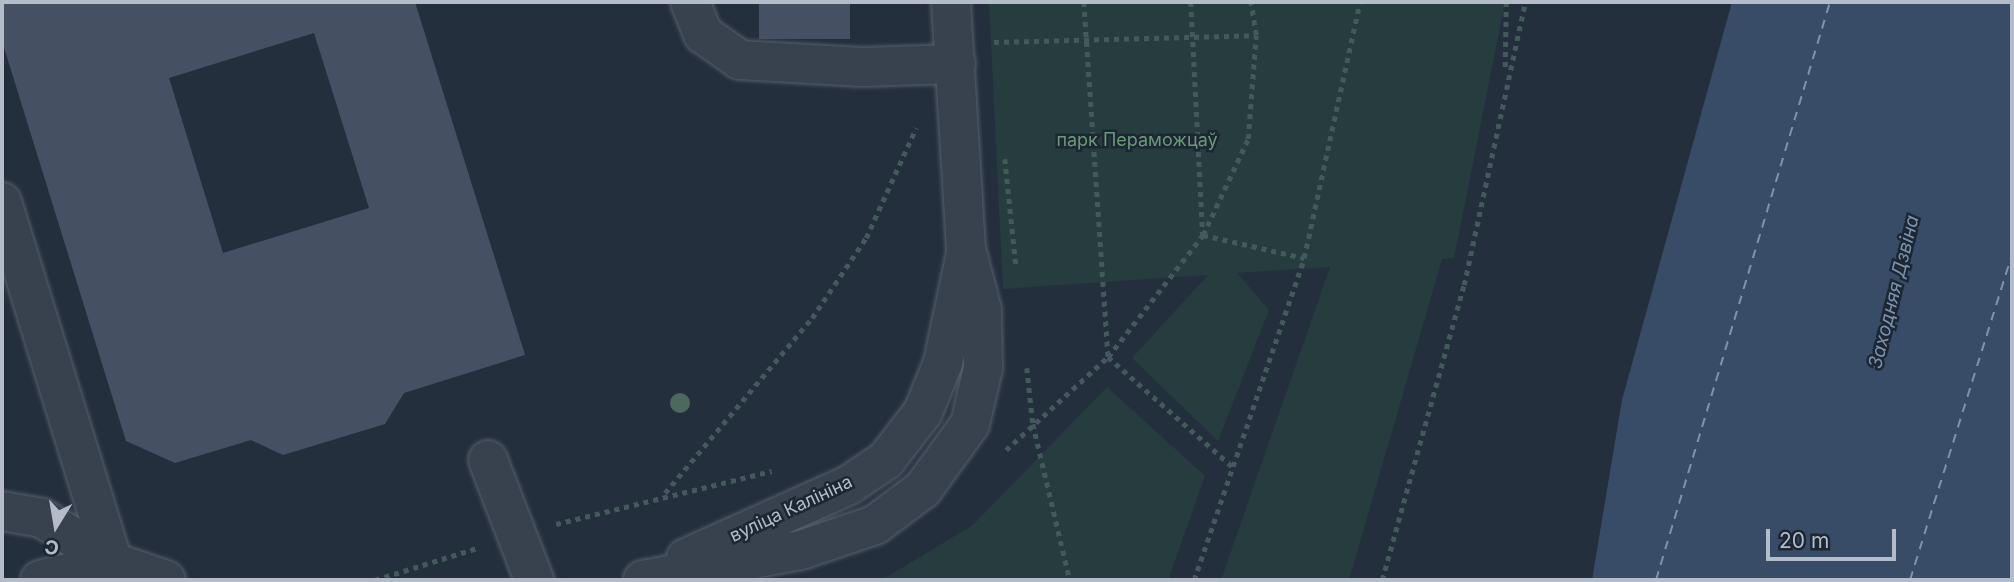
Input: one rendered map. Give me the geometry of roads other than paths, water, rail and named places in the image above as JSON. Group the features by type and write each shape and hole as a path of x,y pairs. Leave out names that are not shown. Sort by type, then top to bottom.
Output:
{"street":[{"path":"690,2 703,34 740,60 956,64"},
{"name":"вуліца Калініна","path":"640,580 849,485 886,460 923,412 943,363 967,249 951,2"},
{"path":"2,202 113,562"},
{"path":"488,460 534,580"},
{"path":"2,511 42,518 113,562 166,580"},
{"path":"40,580 113,562"}],"water":[{"name":"Заходняя Дзвіна","path":"1732,2 2012,2 2012,580 1592,580 1622,400"}],"park label":[{"name":"парк Пераможцаў","path":"1137,140"}]}
